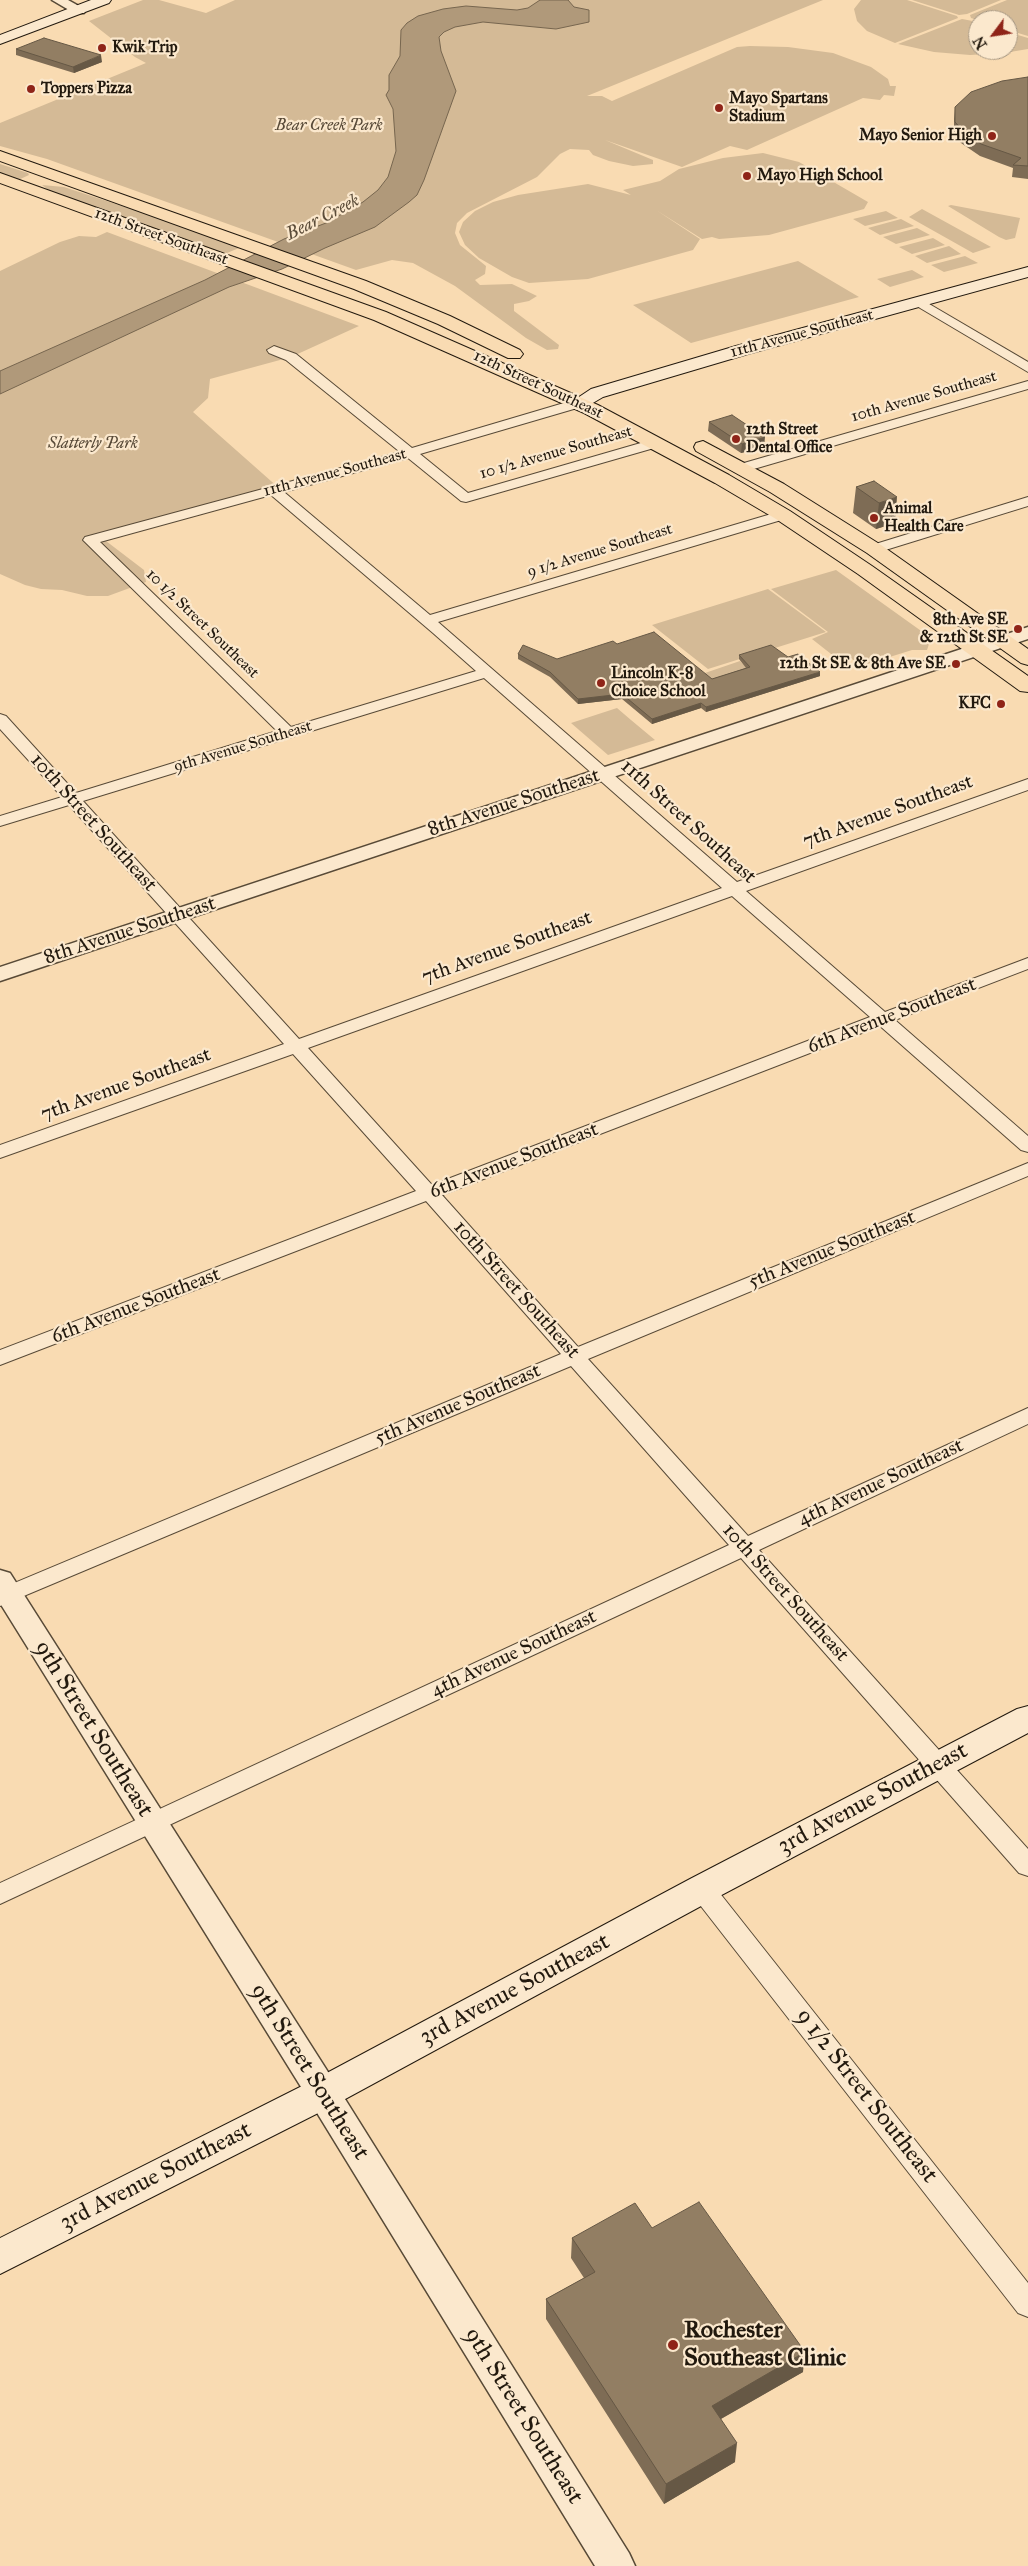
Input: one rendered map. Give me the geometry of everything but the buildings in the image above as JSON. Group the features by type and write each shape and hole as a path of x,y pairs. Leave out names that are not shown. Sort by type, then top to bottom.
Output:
{"main road":[{"path":"0,40 104,0"},
{"name":"12th Street Southeast","path":"0,156 314,268 418,308 529,361"},
{"path":"0,191 18,184 55,176"},
{"name":"12th Street Southeast","path":"0,178 380,316 579,403 656,443 783,515 846,556 1028,686"},
{"path":"0,197 22,194 52,197"},
{"name":"11th Avenue Southeast","path":"926,306 1028,272"},
{"name":"11th Avenue Southeast","path":"579,403 742,350 926,306 1028,285"},
{"name":"12th Street Southeast","path":"576,383 640,415"},
{"path":"687,439 742,468 874,549 1028,659"},
{"name":"3rd Avenue Southeast","path":"0,2257 323,2093 702,1889 1028,1718"}],"street":[{"path":"58,0 79,10"},
{"path":"926,306 1028,368"},
{"path":"274,350 291,357 410,452"},
{"name":"10th Avenue Southeast","path":"742,468 1028,385"},
{"name":"11th Avenue Southeast","path":"90,540 410,452 579,403"},
{"name":"10 1/2 Avenue Southeast","path":"410,452 466,498 656,443"},
{"name":"11th Street Southeast","path":"274,490 486,672 732,890 1028,1146"},
{"path":"874,549 1028,502"},
{"name":"9 1/2 Avenue Southeast","path":"427,621 783,515"},
{"name":"10 1/2 Street Southeast","path":"90,540 288,733"},
{"name":"8th Avenue Southeast","path":"0,974 1028,633"},
{"name":"9th Avenue Southeast","path":"0,820 486,672"},
{"name":"10th Street Southeast","path":"0,719 430,1194 1028,1866"},
{"name":"7th Avenue Southeast","path":"0,1152 1028,784"},
{"name":"6th Avenue Southeast","path":"0,1358 1028,963"},
{"name":"5th Avenue Southeast","path":"3,1590 1028,1170"},
{"name":"4th Avenue Southeast","path":"0,1894 152,1825 744,1546 1028,1415"},
{"name":"9th Street Southeast","path":"3,1590 323,2093 616,2566"},
{"name":"9 1/2 Street Southeast","path":"702,1889 1028,2304"}],"green space":[{"name":"Bear Creek Park","path":"143,0 159,0 206,13 235,0 823,0 587,96 602,96 612,101 737,47 750,46 788,47 833,53 871,67 888,79 890,86 896,86 894,96 884,95 880,100 863,98 747,150 730,146 682,167 605,140 653,160 653,164 633,166 609,161 593,155 589,150 570,149 560,154 537,177 467,213 457,223 455,233 460,245 486,266 485,274 475,280 480,285 512,284 537,296 529,301 514,304 514,311 559,345 558,349 547,350 526,338 455,286 413,263 392,260 356,270 47,159 0,146 0,123 146,63 135,57 89,21"},
{"path":"861,0 907,0 957,16 958,18 895,43 867,31 857,21 854,9"},
{"path":"912,0 1001,0 977,10 968,10 967,14 959,15"},
{"path":"1007,0 1028,0 1028,36 1018,33 1018,10 982,10"},
{"path":"962,19 968,20 968,55 934,52 898,44"},
{"path":"1018,35 1028,38 1028,49 1018,51"},
{"path":"763,153 799,162 868,202 864,209 769,235 719,239 712,237 702,239 656,210 700,239 693,250 588,279 529,283 512,277 479,258 465,245 459,232 463,222 475,211 493,202 518,195 588,184 631,195 623,190 660,181 679,169 723,158"},
{"path":"0,164 28,173 29,175 18,180 0,173"},
{"path":"42,185 64,187 183,226 239,248 227,253 217,251 51,192"},
{"path":"948,206 1020,218 1015,238 1006,240 999,237"},
{"path":"922,209 991,247 973,253 909,217"},
{"path":"886,211 898,218 865,226 853,219"},
{"path":"901,219 914,226 880,235 868,228"},
{"path":"917,228 930,235 896,244 883,237"},
{"name":"Slatterly Park","path":"107,232 359,326 291,357 210,379 208,398 193,412 280,489 111,534 106,541 144,570 146,582 108,596 87,596 62,590 41,589 25,585 0,574 0,271 60,242 79,236 96,237"},
{"path":"933,238 945,245 912,254 899,247"},
{"path":"949,246 961,254 927,263 915,256"},
{"path":"965,256 978,263 944,272 931,265"},
{"path":"798,261 859,297 691,343 633,305"},
{"path":"912,270 924,277 890,287 877,279"},
{"path":"836,570 931,638 927,650 912,650 861,666 848,656 840,661 812,639 828,632 771,589"},
{"path":"768,589 826,632 708,669 652,625"},
{"path":"740,661 751,672 709,685 702,674"},
{"path":"617,708 655,740 608,755 571,723"}],"shaded area":[{"path":"540,0 568,0 574,7 589,10 589,22 556,29 483,22 455,27 444,32 439,37 441,51 456,91 417,195 375,227 282,269 229,287 0,394 0,371 205,280 284,239 326,223 363,202 378,190 388,177 396,151 393,109 386,95 389,90 389,75 400,56 401,30 407,23 418,16 443,9 466,6 517,10 528,8"}],"place":[{"name":"Kwik Trip","path":"102,48"},
{"name":"Toppers Pizza","path":"31,89"},
{"name":"Mayo Spartans Stadium","path":"719,108"},
{"name":"Mayo Senior High","path":"992,136"},
{"name":"Mayo High School","path":"747,176"},
{"name":"12th Street Dental Office","path":"736,439"},
{"name":"Animal Health Care","path":"874,518"},
{"name":"8th Ave SE & 12th St SE","path":"1018,629"},
{"name":"12th St SE & 8th Ave SE","path":"956,664"},
{"name":"Lincoln K-8 Choice School","path":"601,683"},
{"name":"KFC","path":"1001,704"},
{"name":"Rochester Southeast Clinic","path":"673,2345"}],"water label":[{"name":"Bear Creek","path":"323,218"}]}
